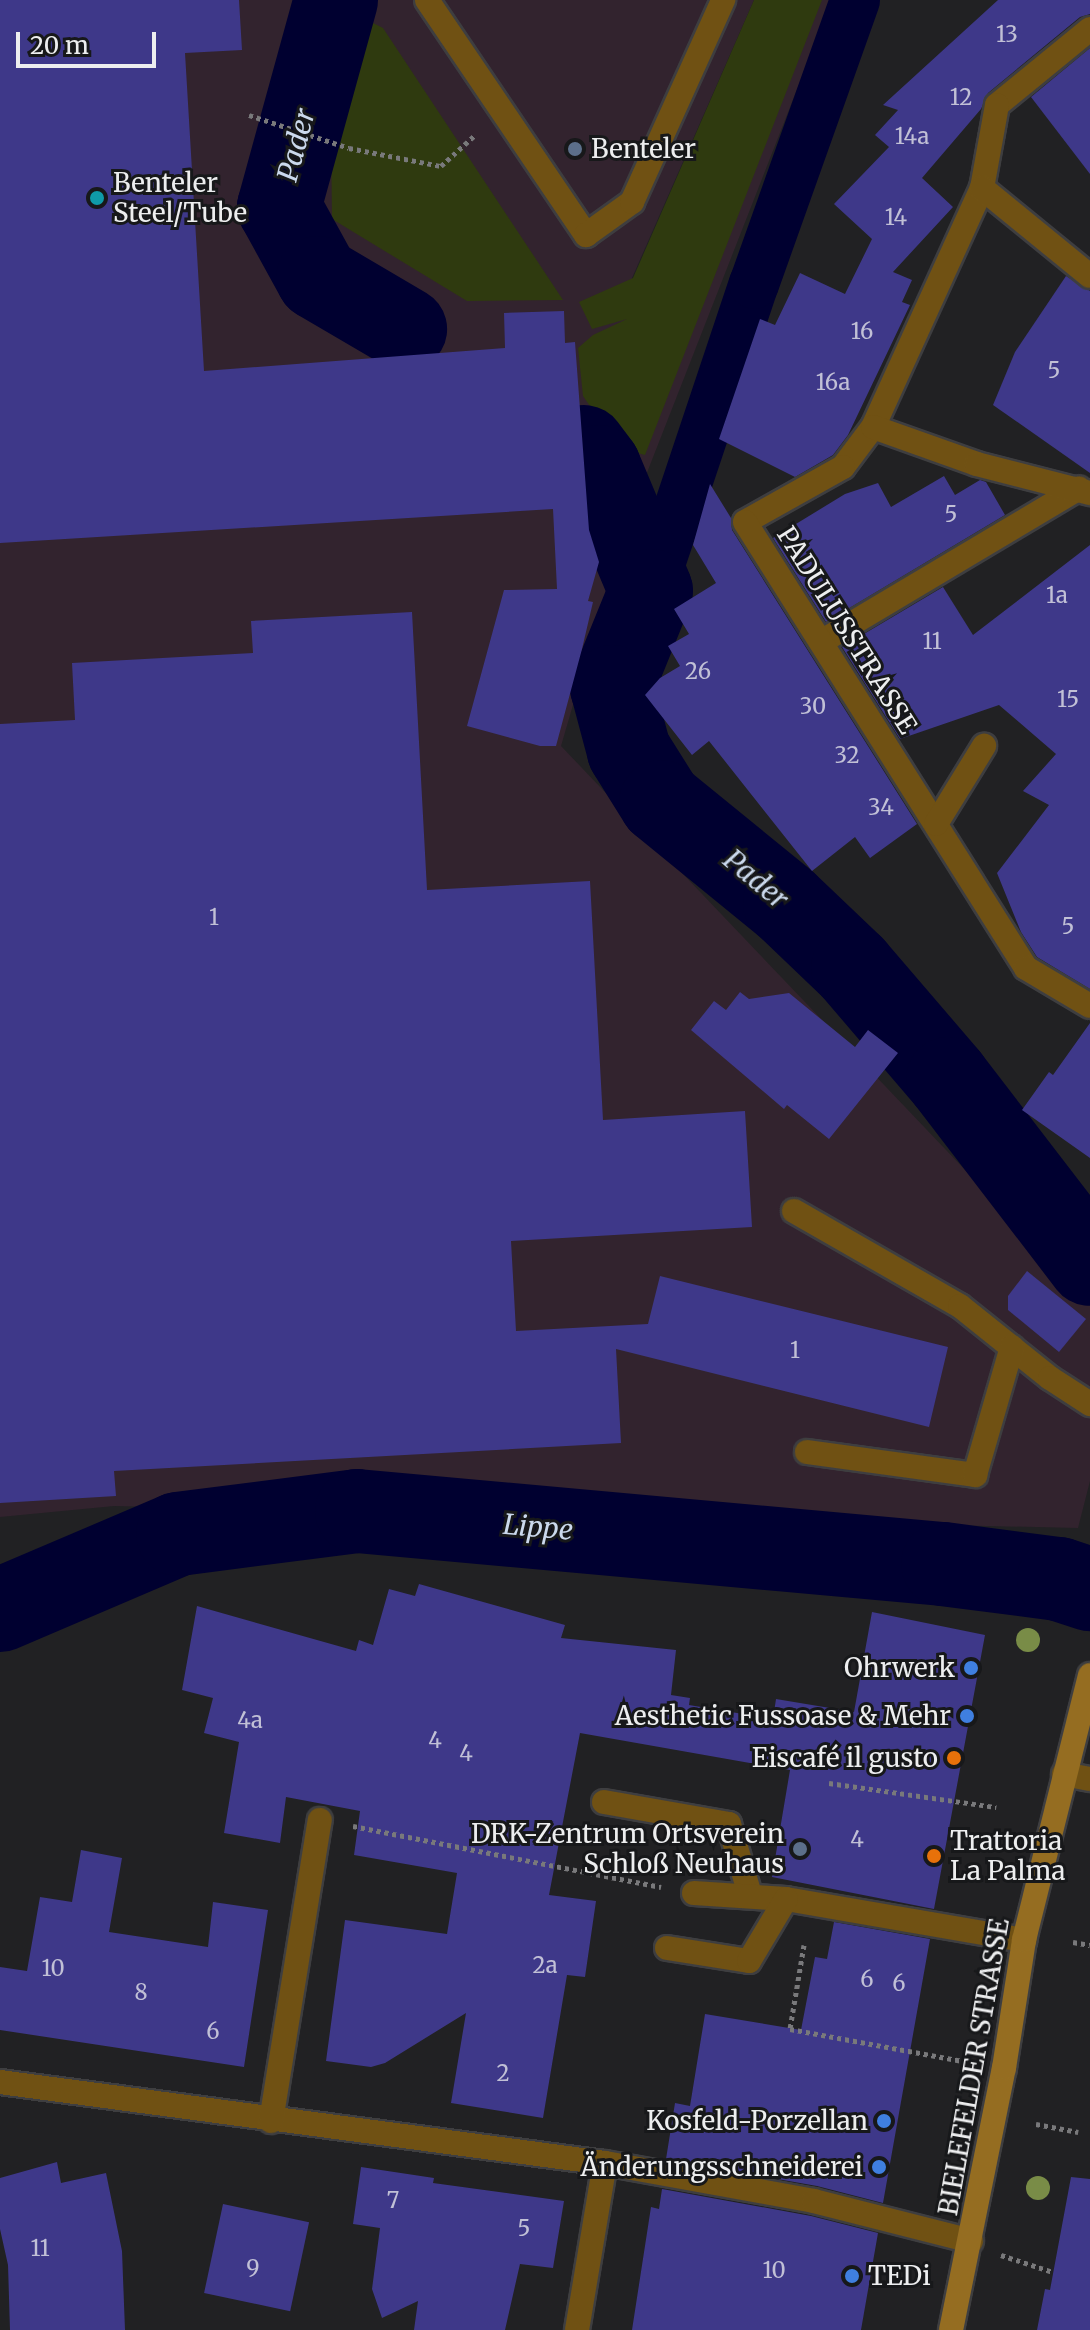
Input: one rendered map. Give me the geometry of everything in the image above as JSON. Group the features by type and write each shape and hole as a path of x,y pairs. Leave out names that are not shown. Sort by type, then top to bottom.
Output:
{"main road":[{"name":"BIELEFELDER STRASSE","path":"951,2330 1004,2068 1024,1940 1090,1675"}],"street":[{"path":"427,0 586,235 632,202 723,0"},
{"name":"PADULUSSTRASSE","path":"1090,29 997,105 982,188 873,427 843,467 745,522 1026,968 1090,1006"},
{"path":"982,188 1090,276"},
{"path":"873,427 977,464 1085,491"},
{"path":"821,642 1085,491"},
{"path":"936,824 984,746"},
{"path":"794,1211 960,1306 1090,1404"},
{"path":"807,1452 975,1475 1012,1347"},
{"path":"1064,1774 1090,1779"},
{"path":"604,1802 729,1824 750,1895"},
{"path":"271,2121 320,1820"},
{"path":"694,1893 786,1899 1024,1940"},
{"path":"667,1948 749,1961 786,1899"},
{"path":"0,2082 271,2121 339,2126 605,2163 814,2201 971,2241"},
{"path":"577,2330 605,2163"}],"path":[{"path":"249,115 349,148 441,166 500,112"},
{"path":"829,1783 996,1807"},
{"path":"320,1820 694,1893"},
{"path":"811,1903 790,2029 1004,2068"},
{"path":"1073,1942 1090,1945"},
{"path":"1036,2124 1078,2132"},
{"path":"971,2241 1053,2272"}],"shaded area":[{"path":"0,0 754,0 632,278 627,319 803,0 832,0 623,534 561,746 1090,1301 1090,1481 1078,1528 114,1506 0,1517"}],"green space":[{"path":"754,0 822,0 645,455 619,448 583,396 578,348 593,335 627,319 592,329 579,302 633,278"},
{"path":"365,19 383,28 563,300 467,301 332,219 331,134"}],"building":[{"name":"Benteler Steel/Tube","path":"0,0 239,0 242,50 185,53 204,371 505,348 504,313 564,311 565,343 575,342 589,530 599,562 588,601 593,602 556,746 540,746 467,726 504,590 557,589 553,509 0,543"},
{"path":"998,0 1090,0 1090,14 1080,17 988,93 981,109 922,178 953,207 893,272 912,280 902,302 910,305 848,435 833,455 795,477 719,439 760,319 775,325 800,273 845,294 872,239 834,204 889,147 875,135 898,110 883,105"},
{"path":"1090,48 1090,174 1031,97"},
{"path":"1066,276 1090,291 1090,473 993,405 1015,352"},
{"path":"944,476 955,495 980,480 986,482 1005,515 826,622 773,538 845,494 878,483 891,507"},
{"path":"710,484 731,518 732,530 917,824 870,858 855,837 812,871 709,741 692,755 645,695 660,678 680,666 668,646 689,634 674,609 716,583 693,545"},
{"path":"1090,545 1090,989 1037,957 1021,932 997,873 1049,805 1023,791 1056,754 999,705 900,739 842,647 943,587 973,635"},
{"path":"412,612 427,890 590,881 603,1120 745,1111 752,1227 511,1241 516,1331 648,1324 660,1276 948,1347 929,1427 616,1349 621,1443 114,1471 116,1496 0,1503 0,724 75,720 72,663 253,653 251,621"},
{"path":"740,992 749,999 789,993 855,1047 868,1030 898,1053 829,1139 787,1105 784,1109 691,1030 714,1001 726,1010"},
{"path":"1090,1023 1090,1158 1022,1110 1049,1072 1053,1075"},
{"path":"1027,1271 1086,1319 1059,1352 1008,1310 1008,1296"},
{"path":"419,1584 565,1625 561,1638 676,1650 671,1695 690,1698 689,1705 773,1719 776,1699 854,1712 872,1612 985,1635 934,1909 772,1877 790,1770 580,1733 549,1895 596,1901 585,1977 567,1975 543,2118 451,2103 466,2013 385,2063 371,2067 326,2061 345,1920 447,1934 457,1873 354,1855 360,1811 286,1797 280,1843 224,1833 239,1742 204,1733 213,1698 182,1690 197,1606 356,1651 359,1640 373,1645 389,1589 415,1596"},
{"path":"81,1850 122,1858 109,1932 208,1947 213,1902 268,1910 244,2067 0,2030 0,1967 27,1971 40,1897 72,1902"},
{"path":"834,1922 930,1939 883,2203 817,2186 666,2159 675,2103 690,2106 705,2014 801,2030 815,1957 827,1959"},
{"path":"57,2162 61,2183 106,2173 122,2251 125,2330 10,2330 8,2265 0,2229 0,2178"},
{"path":"361,2167 434,2178 433,2183 564,2201 553,2268 520,2264 505,2330 414,2330 418,2301 382,2318 372,2289 380,2228 353,2224"},
{"path":"1071,2177 1090,2179 1090,2330 1037,2330 1045,2289 1050,2290"},
{"path":"662,2189 811,2216 878,2233 861,2330 632,2330 651,2207 659,2209"},
{"path":"223,2204 309,2222 290,2311 204,2293"}],"waterway":[{"name":"Pader","path":"336,0 279,207 318,278 405,329"},
{"path":"651,591 754,284 855,0"},
{"name":"Pader","path":"584,447 599,467 651,591 612,687 629,751 661,802 785,903 853,968 948,1079 1090,1264"},
{"name":"Lippe","path":"0,1610 178,1534 357,1511 943,1564 1059,1579 1090,1589"}],"place":[{"name":"Benteler","path":"575,149"},
{"name":"Benteler Steel/Tube","path":"97,198"},
{"name":"Ohrwerk","path":"971,1668"},
{"name":"Aesthetic Fussoase & Mehr","path":"967,1716"},
{"name":"Eiscafé il gusto","path":"954,1758"},
{"name":"DRK-Zentrum Ortsverein Schloß Neuhaus","path":"800,1849"},
{"name":"Trattoria La Palma","path":"934,1856"},
{"name":"Kosfeld-Porzellan","path":"884,2121"},
{"name":"Änderungsschneiderei","path":"879,2167"},
{"name":"TEDi","path":"852,2276"}]}
